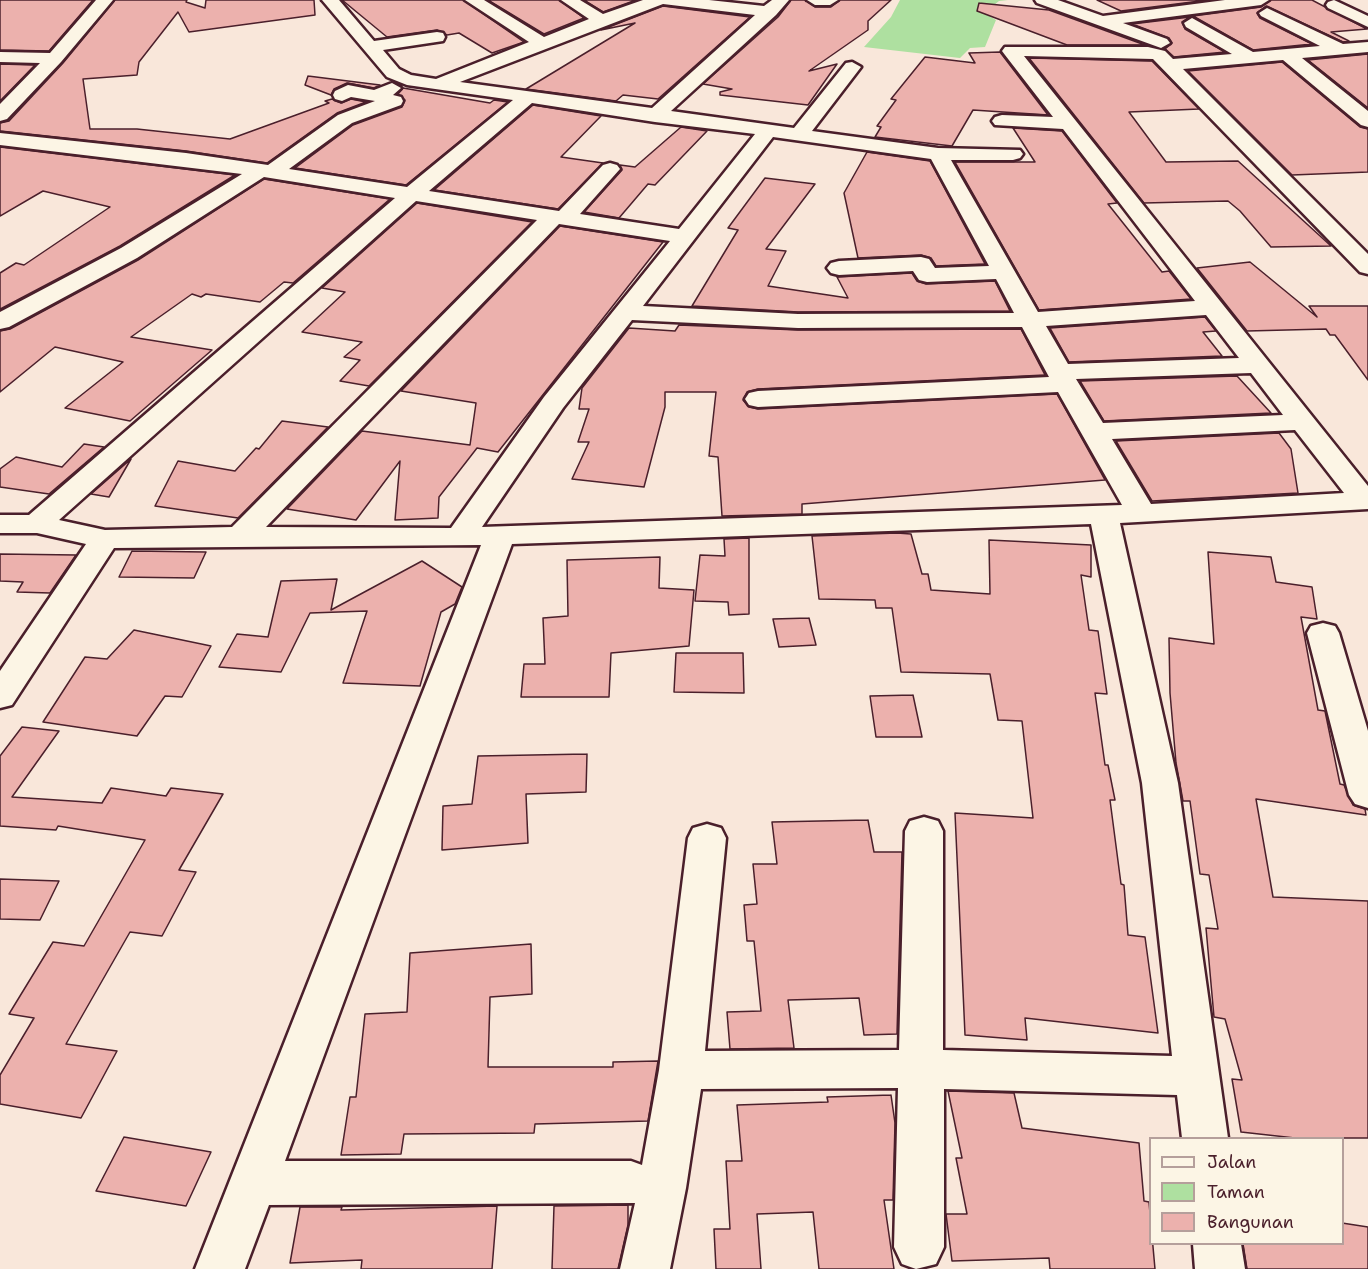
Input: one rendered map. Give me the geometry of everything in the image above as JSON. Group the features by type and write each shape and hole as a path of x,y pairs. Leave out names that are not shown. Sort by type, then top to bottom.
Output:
{"street":[{"path":"0,115 55,58 105,0"},
{"path":"330,0 368,47 393,73 407,80 767,132 938,154 1013,154"},
{"path":"473,0 544,44"},
{"path":"568,0 602,20"},
{"path":"439,84 657,0"},
{"path":"668,0 776,6"},
{"path":"815,0 830,0"},
{"path":"1043,0 1210,61"},
{"path":"1334,5 1368,22"},
{"path":"655,116 776,6"},
{"path":"1101,21 1264,7 1339,50"},
{"path":"1192,23 1249,57"},
{"path":"368,47 437,37"},
{"path":"1170,65 1367,48"},
{"path":"1366,500 1300,422 1071,124 1010,52 1012,49 1160,54 1368,267"},
{"path":"1286,54 1368,121"},
{"path":"0,57 55,58"},
{"path":"799,135 852,67"},
{"path":"377,96 407,80"},
{"path":"0,322 129,253 267,171 345,119 394,101 348,91 342,95"},
{"path":"37,524 413,193 529,96"},
{"path":"1002,121 1071,124"},
{"path":"460,537 553,403 767,132"},
{"path":"0,139 186,159 685,237"},
{"path":"938,154 1062,378 1142,513"},
{"path":"240,536 559,217 610,169"},
{"path":"839,268 921,264 927,275 1004,272"},
{"path":"626,312 798,321 1031,320 1211,307"},
{"path":"758,399 1256,364"},
{"path":"1093,432 1300,422"},
{"path":"0,524 37,524 105,539 240,536 460,537 1104,516 1366,500"},
{"path":"1104,516 1160,783 1205,1137"},
{"path":"220,1269 390,829 500,535"},
{"path":"0,697 105,539"},
{"path":"1323,633 1368,795"},
{"path":"920,1248 924,831"},
{"path":"645,1269 662,1188 681,1070 707,838"},
{"path":"681,1070 922,1069 1198,1076"},
{"path":"253,1183 631,1183"},
{"path":"1217,1245 1220,1269"}],"green space":[{"path":"900,0 1008,0 999,1 984,13 996,20 985,47 970,48 960,58 864,47 891,17"}],"building":[{"path":"0,0 93,0 49,51 0,50"},
{"path":"115,0 187,0 186,2 205,8 206,0 314,0 315,15 189,32 178,12 139,62 137,75 83,79 90,129 137,129 230,139 329,103 325,101 332,99 341,103 351,99 366,102 337,113 267,163 186,151 0,131 0,123 9,121 63,63"},
{"path":"342,0 463,0 524,42 492,53 459,33 447,35 437,30 387,37"},
{"path":"488,0 559,0 584,18 544,34"},
{"path":"584,0 636,0 603,12"},
{"path":"791,0 805,0 815,7 831,7 840,0 891,0 868,21 868,30 809,71 837,64 808,105 720,95 720,92 732,89 703,84 778,17"},
{"path":"1097,0 1208,0 1121,11"},
{"path":"1271,0 1312,0 1367,29 1331,32 1349,41 1343,42 1266,6 1257,13 1260,18 1312,44 1253,50 1193,16 1261,7"},
{"path":"979,3 1049,10 1145,45 1067,45 977,11"},
{"path":"663,6 750,17 658,99 623,95 616,101 526,89 635,23 601,30"},
{"path":"1190,17 1182,22 1185,29 1225,52 1174,57 1165,49 1172,43 1169,38 1132,24"},
{"path":"1000,52 1048,115 973,110 952,146 875,137 881,127 877,126 896,100 891,99 925,57 975,63 969,53"},
{"path":"1368,54 1368,108 1308,60"},
{"path":"1029,58 1152,61 1199,109 1129,112 1166,162 1238,161 1331,246 1271,247 1240,211 1228,201 1144,203"},
{"path":"1282,62 1360,127 1368,129 1368,172 1292,175 1188,71"},
{"path":"0,64 35,65 0,101"},
{"path":"308,76 380,85 374,88 347,83 334,89 331,95 305,85"},
{"path":"403,88 490,103 494,100 508,102 406,185 295,168 353,125 402,107 405,100 398,94"},
{"path":"533,105 601,116 561,157 603,163 558,209 434,190"},
{"path":"681,127 707,131 655,185 648,184 619,218 584,212 622,170 620,165 635,167"},
{"path":"1013,128 1062,131 1117,203 1108,204 1162,272 1169,271 1191,299 1039,310 955,162 1035,162"},
{"path":"0,147 235,175 120,246 0,309 0,273 16,263 24,265 110,207 43,191 0,216"},
{"path":"867,152 930,161 985,264 936,266 931,258 921,255 858,258 844,193"},
{"path":"765,178 815,184 766,249 786,251 768,286 848,298 837,277 912,273 917,281 926,284 995,281 1010,311 798,312 692,306 738,230 728,228"},
{"path":"264,179 390,199 293,283 284,282 260,302 206,294 201,297 192,294 131,337 212,350 130,421 65,408 123,362 55,347 0,392 0,331 10,329 138,260"},
{"path":"417,203 532,222 369,386 340,381 360,360 344,357 362,342 302,332 345,292 322,288"},
{"path":"560,226 663,242 498,452 477,448 439,497 438,518 395,520 400,461 356,520 287,509 362,431 470,445 476,403 401,391"},
{"path":"1250,262 1317,317 1309,306 1368,306 1368,380 1335,335 1330,335 1326,329 1247,331 1197,268"},
{"path":"1205,317 1216,331 1203,332 1222,356 1069,362 1050,328"},
{"path":"679,325 798,330 1021,329 1045,375 758,389 747,392 743,400 749,407 758,409 1057,394 1105,480 802,504 802,514 722,516 718,457 709,456 716,392 665,392 665,407 644,487 572,479 589,442 578,442 589,409 579,409 582,388 629,328 675,331"},
{"path":"1237,376 1271,413 1104,421 1080,381"},
{"path":"282,421 328,427 238,518 155,506 178,461 235,471 256,448 259,449"},
{"path":"1279,433 1291,449 1298,493 1152,501 1116,441"},
{"path":"84,444 104,447 49,494 0,487 0,469 16,457 62,467"},
{"path":"131,459 109,497 91,494"},
{"path":"911,534 922,574 928,574 931,590 990,594 989,540 1091,545 1091,577 1081,575 1089,630 1098,631 1107,694 1095,693 1105,765 1108,765 1115,800 1110,800 1121,884 1124,885 1128,935 1145,937 1158,1033 1025,1018 1027,1040 965,1035 955,813 1033,818 1022,721 998,720 990,674 901,672 892,608 876,608 875,600 819,599 812,536"},
{"path":"749,538 749,614 729,615 728,602 695,601 700,555 725,556 724,539"},
{"path":"132,551 206,552 194,578 119,577"},
{"path":"1208,552 1271,557 1276,582 1312,587 1317,619 1301,617 1318,710 1325,711 1340,784 1344,785 1353,805 1365,809 1366,815 1256,799 1273,897 1368,901 1368,1138 1286,1137 1241,1132 1232,1079 1242,1080 1225,1019 1214,1017 1206,928 1218,929 1209,875 1200,874 1190,801 1183,801 1176,763 1170,693 1169,638 1214,644"},
{"path":"0,554 76,555 50,593 17,592 23,582 0,581"},
{"path":"660,557 659,588 694,590 689,646 611,653 609,697 521,697 524,664 545,664 543,618 568,616 567,560"},
{"path":"422,561 462,587 455,604 441,612 420,686 343,683 367,611 310,613 281,672 219,667 237,634 268,637 281,581 337,579 331,610"},
{"path":"809,618 816,645 779,647 773,619"},
{"path":"134,630 211,646 182,697 165,696 137,736 43,722 85,657 107,659"},
{"path":"676,653 743,653 744,693 674,692"},
{"path":"913,695 922,737 876,737 870,696"},
{"path":"22,727 59,731 12,797 102,803 111,788 166,796 171,788 223,794 179,870 196,872 162,936 130,932 66,1044 117,1051 81,1118 0,1104 0,1075 34,1018 9,1014 53,942 84,946 145,840 58,826 56,830 0,826 0,756"},
{"path":"587,754 586,792 526,794 528,843 442,850 443,806 472,804 478,756"},
{"path":"868,820 874,852 902,852 897,1034 864,1035 859,998 788,1000 794,1048 730,1049 727,1012 761,1011 754,941 747,941 744,905 757,904 753,864 777,864 772,822"},
{"path":"0,879 59,881 40,920 0,919"},
{"path":"531,944 532,994 490,997 488,1067 613,1067 613,1062 658,1061 648,1121 535,1124 534,1133 404,1134 401,1154 341,1155 350,1097 356,1097 365,1014 407,1012 410,953"},
{"path":"948,1091 1014,1093 1022,1128 1139,1143 1144,1201 1149,1202 1149,1245 1153,1245 1155,1269 1050,1269 1049,1258 952,1261 946,1214 967,1214 956,1158 962,1158"},
{"path":"891,1095 895,1123 893,1200 884,1200 894,1269 819,1269 813,1212 757,1214 761,1269 716,1269 714,1229 730,1229 726,1161 742,1161 737,1105 828,1102 827,1097"},
{"path":"124,1137 211,1152 186,1206 96,1191"},
{"path":"628,1205 628,1225 618,1269 552,1269 554,1206"},
{"path":"497,1206 492,1269 361,1269 362,1260 290,1263 300,1207 342,1207 341,1210"},
{"path":"1344,1223 1368,1227 1368,1269 1247,1269 1243,1245 1344,1245"}]}
